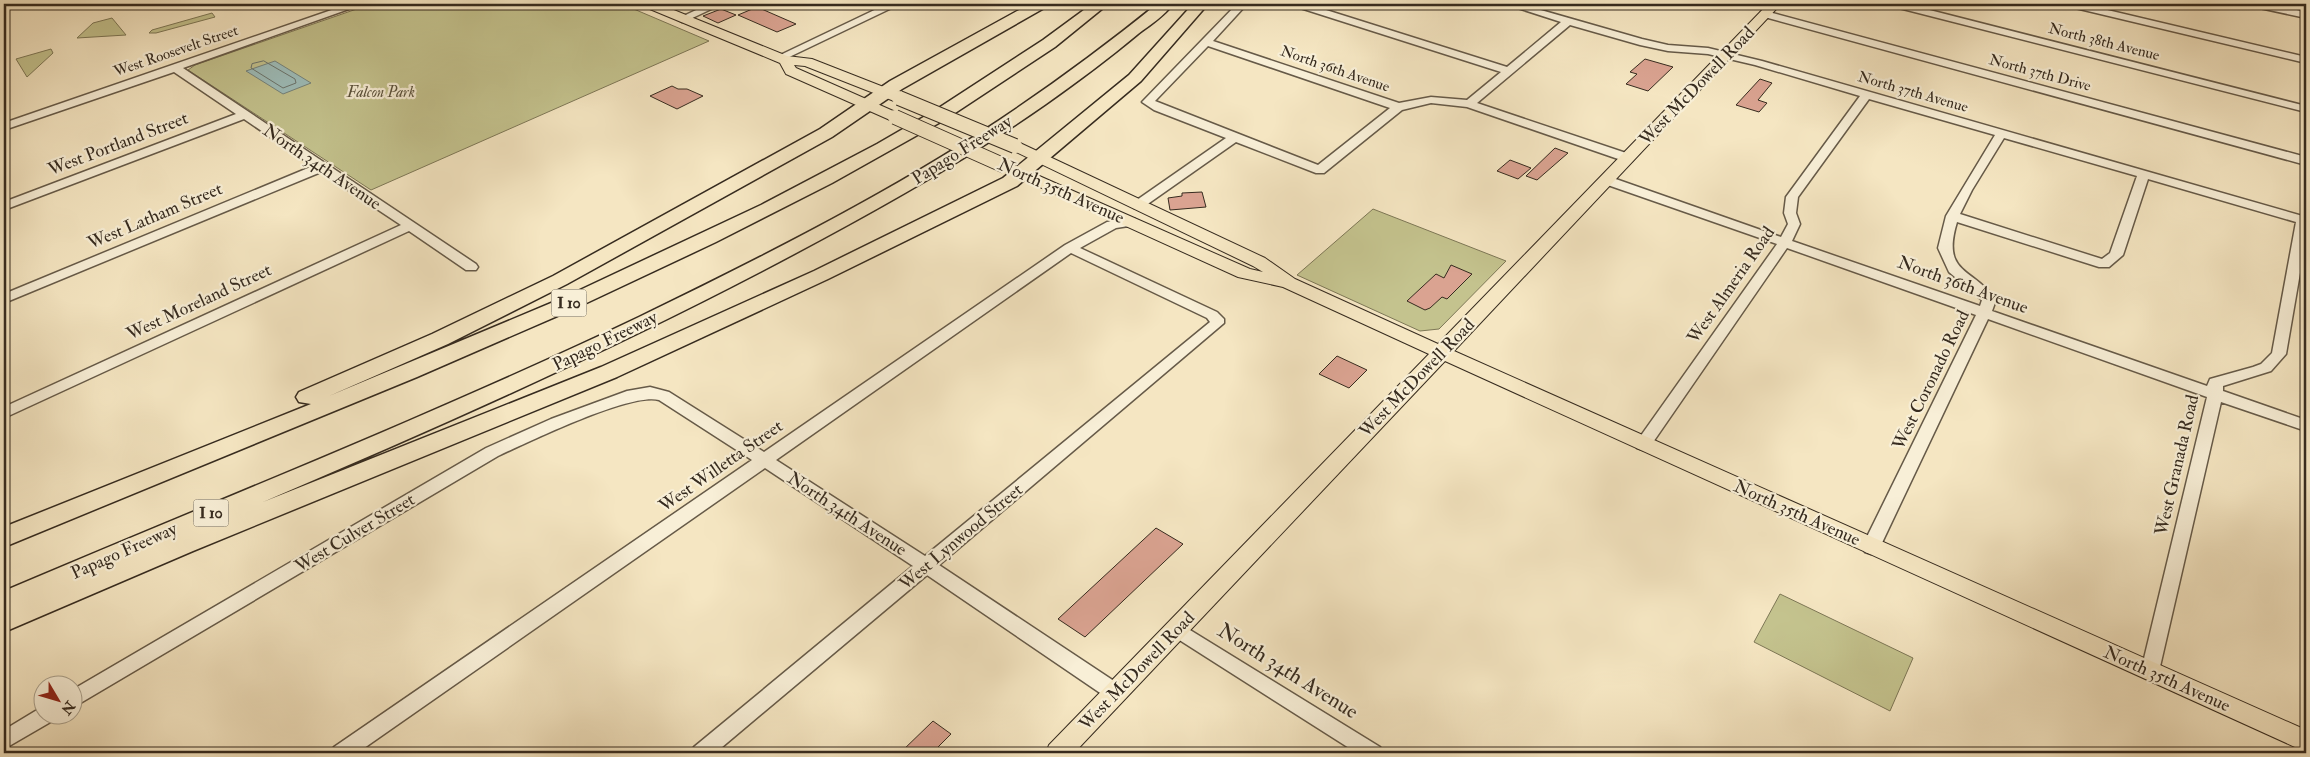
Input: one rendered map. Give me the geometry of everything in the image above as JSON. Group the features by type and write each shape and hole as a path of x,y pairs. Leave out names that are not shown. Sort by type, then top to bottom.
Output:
{"highway":[{"path":"4,525 300,401 506,307 569,275 875,107 1042,4"},
{"name":"I 10","path":"4,537 486,339 701,243 898,139 1025,59 1101,4"},
{"name":"Papago Freeway","path":"4,603 419,426 576,356 709,291 870,205 972,145 1065,83 1166,4"},
{"path":"4,621 184,544 428,447 609,372 821,275 1010,182 1013,170 1135,78 1201,4"}],"main road":[{"name":"North 35th Avenue","path":"649,4 782,59 807,62 893,95 1035,155 1259,262 1289,284"},
{"name":"West McDowell Road","path":"1058,753 1770,9"},
{"name":"North 35th Avenue","path":"782,59 792,71 1013,170 1244,273 1289,284 2306,741"}],"street":[{"name":"West Roosevelt Street","path":"4,127 358,4"},
{"path":"682,19 716,4"},
{"path":"782,59 895,4"},
{"path":"1242,4 1148,102 1158,108 1320,170 1398,107"},
{"path":"1298,4 1510,71"},
{"name":"North 37th Avenue","path":"1510,4 1539,7 1568,21 1654,46 1708,51 1727,55 2304,221"},
{"name":"North 38th Avenue","path":"1895,4 2306,109"},
{"path":"2071,4 2306,60"},
{"path":"2255,4 2306,15"},
{"name":"North 37th Drive","path":"1770,9 2306,161"},
{"path":"1469,104 1568,21"},
{"name":"North 36th Avenue","path":"1206,42 1398,107 1431,100 1469,104 1628,158"},
{"name":"North 34th Avenue","path":"174,67 471,267"},
{"name":"West Almeria Road","path":"1643,444 1785,242 1794,224 1790,213 1792,197 1867,94"},
{"name":"West Portland Street","path":"4,206 244,115"},
{"name":"West Coronado Road","path":"1871,547 1989,300 1984,293 1954,269 1945,250 1946,235 1952,216 2001,134"},
{"path":"1138,205 1235,137"},
{"name":"West Latham Street","path":"4,299 322,167"},
{"path":"1952,216 2104,264 2116,254 2144,174"},
{"name":"North 36th Avenue","path":"1606,180 2306,426"},
{"name":"West Granada Road","path":"2150,671 2216,383 2225,378 2249,374 2267,368 2279,354 2304,221"},
{"name":"West Willetta Street","path":"340,753 1070,248 1112,225 1130,222"},
{"name":"West Moreland Street","path":"4,413 410,226"},
{"name":"West Lynwood Street","path":"701,753 1217,323 1217,319 1070,248"},
{"name":"North 34th Avenue","path":"650,392 664,396 764,460 1116,694"},
{"name":"West Culver Street","path":"82,694 492,452 566,419 632,395 650,392"},
{"name":"North 34th Avenue","path":"1177,629 1373,753"},
{"path":"4,740 32,723"}],"green space":[{"name":"Falcon Park","path":"371,4 622,4 709,41 371,190 188,70 195,65"},
{"path":"212,13 215,17 156,33 149,33 152,30"},
{"path":"112,18 126,35 77,38 93,23"},
{"path":"51,49 53,53 27,77 16,59"},
{"path":"1373,209 1506,261 1439,329 1420,331 1297,275"},
{"path":"1780,594 1913,658 1890,711 1754,642"}],"water":[{"path":"275,61 311,83 283,94 246,71"}],"building":[{"path":"757,7 796,24 777,32 738,15"},
{"path":"721,9 736,15 718,23 703,16"},
{"path":"1645,59 1673,67 1648,91 1626,84 1637,74 1630,72"},
{"path":"1760,79 1772,83 1758,100 1767,103 1759,112 1736,105"},
{"path":"672,86 678,89 687,89 703,96 677,109 650,96"},
{"path":"1555,148 1568,153 1537,180 1526,176"},
{"path":"1510,160 1531,168 1518,179 1497,171"},
{"path":"1202,192 1206,207 1170,210 1168,198 1182,196 1182,193"},
{"path":"1451,265 1472,274 1447,299 1442,297 1425,310 1407,301 1436,274 1444,278"},
{"path":"1337,356 1367,370 1349,388 1319,374"},
{"path":"1156,528 1183,544 1085,637 1058,619"},
{"path":"933,721 951,734 932,753 900,753"}]}
